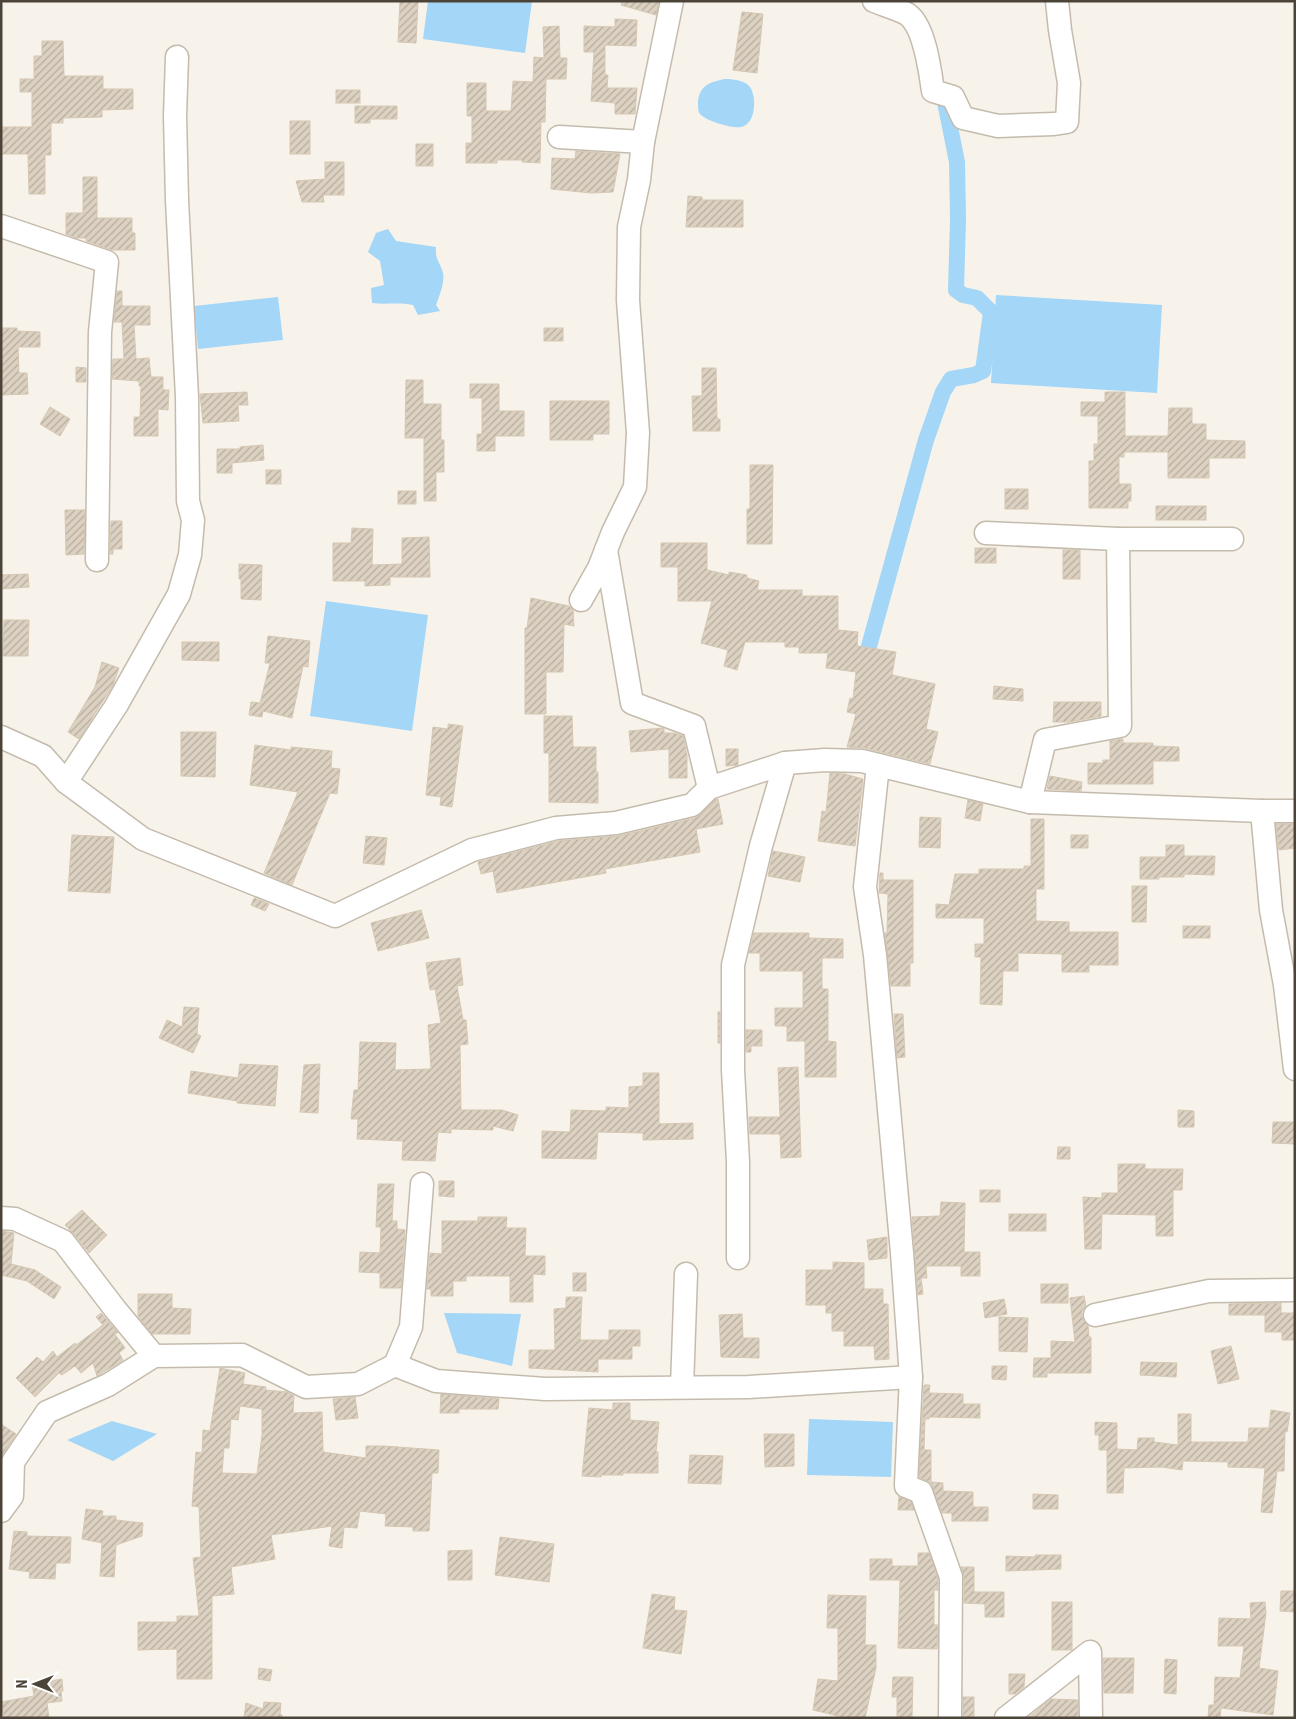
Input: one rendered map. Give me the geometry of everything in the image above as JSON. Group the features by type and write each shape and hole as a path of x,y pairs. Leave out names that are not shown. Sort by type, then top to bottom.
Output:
{"street":[{"path":"581,600 599,568 635,487 638,433 628,300 629,227 639,180 643,142 672,1"},
{"path":"874,1 908,15 918,28 928,64 943,94 963,118 998,126 1067,122 1070,83 1060,30 1057,1"},
{"path":"66,782 116,706 179,594 190,555 193,520 188,501 187,397 177,200 175,116 177,57"},
{"path":"559,137 643,142"},
{"path":"1,226 107,262 100,332 98,560"},
{"path":"986,534 1118,539 1232,539"},
{"path":"1030,802 1045,740 1120,726 1118,539"},
{"path":"606,550 632,703 694,726 710,788"},
{"path":"1,737 43,756 66,782 143,839 334,916 472,850 556,828 616,823 692,805 710,788 785,763 862,760 1030,802 1295,811"},
{"path":"738,1258 738,1162 733,1070 733,965 761,846 785,763"},
{"path":"878,765 865,888 875,955 902,1253 911,1377 906,1486 921,1492 951,1577 950,1718"},
{"path":"1262,811 1271,910 1285,984 1295,1069"},
{"path":"1,1511 12,1496 14,1462 47,1412 108,1385 154,1356 242,1355 306,1387 358,1384 396,1365 411,1327 422,1184"},
{"path":"1,1218 15,1220 63,1241 114,1309 154,1356"},
{"path":"682,1387 686,1274"},
{"path":"1095,1315 1209,1291 1295,1290"},
{"path":"396,1365 436,1381 545,1389 749,1387 911,1377"},
{"path":"1006,1718 1090,1652 1091,1718"}],"water":[{"path":"428,1 532,1 525,53 423,39"},
{"path":"725,79 742,81 750,87 754,97 754,110 750,121 741,127 726,126 714,122 699,112 698,106 702,89 709,84"},
{"path":"388,229 396,241 436,247 436,255 443,273 443,281 436,305 440,311 418,315 413,305 372,303 371,288 384,285 380,261 368,252 376,233"},
{"path":"996,295 1162,305 1157,393 991,383"},
{"path":"278,297 283,340 198,349 194,306"},
{"path":"326,601 428,615 412,731 310,716"},
{"path":"444,1313 521,1314 512,1366 457,1353"},
{"path":"809,1419 893,1422 891,1477 807,1475"},
{"path":"112,1421 157,1434 113,1461 67,1440"}],"building":[{"path":"400,1 418,1 416,43 398,42"},
{"path":"622,1 659,1 656,15 621,5"},
{"path":"742,12 763,14 757,73 733,70"},
{"path":"615,19 637,20 636,46 605,45 605,75 608,75 607,88 637,88 635,114 615,114 615,103 591,101 594,52 584,52 584,26 615,27"},
{"path":"559,26 560,58 567,58 566,79 546,79 545,122 541,122 540,163 522,162 522,160 497,160 497,163 466,163 466,143 472,143 472,116 467,116 467,83 486,83 486,111 511,111 513,81 533,82 534,57 544,58 543,27"},
{"path":"42,41 63,41 64,76 103,76 103,89 133,89 133,109 102,110 102,117 63,118 63,123 51,123 51,155 45,155 45,194 29,194 28,154 1,154 1,127 32,127 32,92 20,92 20,79 34,79 34,56 42,56"},
{"path":"336,90 360,90 360,103 336,103"},
{"path":"355,106 397,106 397,119 370,119 370,123 355,123"},
{"path":"290,121 310,121 310,154 290,154"},
{"path":"416,144 433,144 433,166 416,166"},
{"path":"576,151 620,154 613,192 591,193 551,189 552,158 575,159"},
{"path":"325,162 344,162 344,195 323,195 324,202 302,202 296,181 325,179"},
{"path":"83,177 97,177 97,218 132,218 132,233 135,233 135,250 112,250 86,241 86,238 76,238 66,234 66,213 83,213"},
{"path":"688,196 702,197 702,200 743,200 743,227 686,227"},
{"path":"117,291 122,291 122,306 150,306 150,325 134,325 136,359 149,358 151,377 163,377 163,390 169,390 168,410 158,409 158,436 134,436 134,417 140,417 141,386 139,386 139,381 112,379 113,359 124,359 122,322 114,322"},
{"path":"1,328 17,328 17,331 40,332 40,347 18,347 19,373 27,373 28,394 1,395"},
{"path":"544,328 563,328 563,341 544,341"},
{"path":"76,367 86,368 86,382 76,382"},
{"path":"702,368 716,368 717,419 720,419 720,431 693,431 692,396 702,396"},
{"path":"406,380 423,380 423,404 441,404 441,440 444,440 444,472 436,472 436,501 424,501 424,438 405,438"},
{"path":"470,384 499,384 499,411 524,411 524,436 495,436 495,451 477,451 477,434 482,434 482,398 470,398"},
{"path":"247,392 248,405 238,405 239,421 203,423 200,394"},
{"path":"1105,392 1125,392 1125,436 1168,436 1169,408 1192,408 1192,424 1206,424 1206,440 1245,441 1245,458 1209,458 1209,478 1168,478 1168,452 1124,452 1124,457 1119,457 1119,484 1131,484 1131,501 1128,501 1128,508 1089,508 1089,461 1094,461 1094,444 1098,444 1098,416 1081,416 1081,402 1105,402"},
{"path":"550,401 609,401 609,434 593,434 593,440 550,440"},
{"path":"50,407 70,419 60,436 40,424"},
{"path":"263,445 264,460 232,463 232,473 217,473 217,449 240,449 240,447"},
{"path":"750,465 773,465 772,544 747,544 747,509 750,509"},
{"path":"266,470 281,470 281,484 266,484"},
{"path":"1005,489 1028,489 1028,509 1005,509"},
{"path":"398,491 416,491 416,504 398,504"},
{"path":"1156,506 1206,506 1206,520 1156,520"},
{"path":"65,510 85,510 84,554 66,555"},
{"path":"111,521 122,521 122,549 113,549 113,554 110,554"},
{"path":"352,528 373,529 372,565 402,564 402,538 429,537 430,577 390,577 390,585 365,586 365,581 333,581 333,543 351,543"},
{"path":"661,543 707,543 707,570 729,575 729,572 747,575 747,578 759,581 757,590 802,590 802,596 838,596 838,630 858,632 857,646 896,652 892,675 935,684 926,729 938,732 930,764 865,748 847,747 856,714 847,712 850,698 853,699 856,672 826,668 828,653 799,653 799,647 785,647 785,642 745,642 737,670 724,666 728,650 701,643 712,601 678,601 678,567 661,567"},
{"path":"975,548 996,548 996,563 975,563"},
{"path":"1063,550 1080,550 1080,579 1063,579"},
{"path":"239,564 262,565 261,600 241,599"},
{"path":"28,574 29,587 1,589 1,575"},
{"path":"531,598 569,606 573,610 574,626 564,624 563,672 546,672 546,714 525,714 525,628 527,628"},
{"path":"4,620 29,620 28,656 3,656"},
{"path":"268,636 310,641 308,667 303,666 292,718 263,711 262,717 249,715 251,702 260,703 270,663 265,663"},
{"path":"182,642 219,642 219,661 182,660"},
{"path":"102,662 119,668 113,685 79,739 68,732 95,687"},
{"path":"994,686 1023,689 1023,701 993,699"},
{"path":"1054,702 1101,702 1101,716 1069,722 1053,722"},
{"path":"544,716 572,716 573,747 596,747 598,803 549,802 549,753 544,753"},
{"path":"448,724 463,726 452,807 440,805 441,797 426,795 433,727 448,729"},
{"path":"663,728 664,733 674,733 683,736 687,755 687,778 669,778 669,749 631,752 629,731"},
{"path":"181,732 216,732 215,777 181,776"},
{"path":"1123,739 1123,743 1153,743 1153,746 1179,747 1179,761 1153,761 1153,784 1088,784 1088,763 1103,763 1103,760 1110,760 1110,741"},
{"path":"255,745 291,750 291,747 332,751 331,768 340,769 337,794 330,793 292,885 264,873 298,792 250,785"},
{"path":"726,749 738,749 738,765 726,766"},
{"path":"830,773 845,774 863,779 855,846 818,841 822,811 826,812"},
{"path":"1050,776 1082,782 1081,791 1047,789"},
{"path":"718,799 723,824 696,829 700,852 605,869 606,873 497,893 493,871 481,874 478,862 558,841 619,836 695,818"},
{"path":"968,800 983,804 980,821 965,818"},
{"path":"920,817 941,818 940,848 919,847"},
{"path":"1031,819 1044,819 1044,889 1036,889 1036,921 1069,922 1069,932 1118,932 1118,965 1089,965 1089,972 1062,972 1062,954 1018,953 1018,971 1003,971 1002,1005 980,1004 981,957 975,957 975,944 984,944 984,918 936,918 936,904 949,905 955,874 979,874 979,869 1024,869 1024,866 1031,866"},
{"path":"1276,824 1295,824 1295,848 1279,850"},
{"path":"72,835 114,837 110,893 68,891"},
{"path":"1071,835 1088,835 1088,848 1071,848"},
{"path":"366,836 387,838 384,865 363,863"},
{"path":"1166,845 1184,845 1184,856 1215,856 1214,875 1184,874 1184,877 1140,879 1140,857 1166,857"},
{"path":"773,851 805,857 800,882 768,876"},
{"path":"880,873 883,873 883,880 913,880 913,963 910,963 910,986 891,986 885,933 887,933 888,894 879,893"},
{"path":"1132,886 1147,886 1146,922 1132,922"},
{"path":"254,898 269,904 265,911 251,905"},
{"path":"421,910 429,938 378,951 371,923"},
{"path":"1183,926 1210,926 1210,938 1183,938"},
{"path":"754,933 809,933 809,938 843,939 843,958 822,958 822,989 828,989 828,1041 836,1042 836,1077 805,1077 805,1041 787,1041 787,1026 775,1026 775,1008 803,1008 803,971 760,971 760,953 749,953"},
{"path":"460,958 463,985 457,986 463,1020 466,1020 468,1044 460,1045 461,1110 502,1110 518,1115 513,1131 493,1126 493,1130 451,1129 451,1133 438,1132 435,1161 402,1160 403,1141 357,1139 358,1119 351,1119 354,1090 358,1090 360,1042 396,1043 395,1070 431,1069 428,1025 441,1023 435,989 430,990 426,963"},
{"path":"184,1007 199,1008 197,1034 201,1036 193,1053 159,1038 167,1020 182,1027"},
{"path":"718,1012 720,1012 720,1043 718,1043"},
{"path":"894,1014 903,1014 905,1057 897,1058"},
{"path":"746,1030 762,1030 762,1046 751,1046 751,1052 746,1052"},
{"path":"240,1064 278,1066 275,1106 237,1103 237,1101 188,1093 191,1071 238,1078"},
{"path":"320,1064 318,1113 300,1112 304,1065"},
{"path":"798,1067 801,1157 781,1158 780,1134 750,1134 749,1117 780,1117 778,1068"},
{"path":"643,1073 659,1073 659,1124 693,1123 693,1139 643,1140 643,1133 598,1132 596,1159 542,1158 542,1131 570,1132 571,1110 606,1111 606,1107 629,1108 629,1087 643,1086"},
{"path":"1178,1110 1194,1111 1194,1127 1178,1127"},
{"path":"1273,1122 1295,1122 1295,1144 1272,1143"},
{"path":"1058,1147 1070,1147 1070,1159 1057,1159"},
{"path":"1118,1164 1145,1164 1145,1169 1183,1169 1182,1190 1173,1190 1173,1236 1156,1236 1156,1215 1102,1214 1101,1249 1085,1249 1083,1197 1102,1198 1102,1193 1118,1193"},
{"path":"439,1181 454,1181 454,1197 439,1196"},
{"path":"378,1184 394,1184 392,1221 397,1221 397,1229 405,1230 401,1288 380,1288 380,1273 359,1272 360,1252 380,1253 381,1227 376,1227"},
{"path":"980,1190 1000,1190 1000,1202 980,1202"},
{"path":"941,1202 965,1203 964,1252 980,1252 980,1276 961,1276 961,1266 926,1266 927,1278 921,1278 923,1294 918,1295 912,1217 940,1216"},
{"path":"82,1210 107,1235 89,1253 65,1225"},
{"path":"1009,1214 1046,1214 1046,1231 1009,1231"},
{"path":"478,1217 507,1217 506,1228 526,1228 525,1256 545,1256 545,1275 533,1274 533,1302 510,1302 510,1276 466,1276 466,1281 453,1281 453,1296 431,1296 431,1289 427,1289 430,1253 442,1254 442,1221 478,1221"},
{"path":"1,1231 14,1233 11,1264 35,1270 61,1287 54,1299 27,1281 1,1275"},
{"path":"887,1237 887,1258 869,1260 867,1240"},
{"path":"833,1262 864,1263 864,1289 883,1289 883,1304 888,1304 889,1359 875,1360 874,1346 844,1346 844,1331 832,1331 832,1313 826,1313 826,1305 806,1305 806,1270 833,1270"},
{"path":"573,1273 586,1273 586,1291 573,1291"},
{"path":"1041,1284 1068,1284 1068,1303 1041,1303"},
{"path":"138,1294 172,1294 172,1308 191,1309 190,1334 152,1334 138,1316"},
{"path":"1084,1296 1086,1306 1082,1311 1082,1317 1088,1325 1089,1337 1091,1337 1091,1373 1047,1373 1047,1377 1033,1377 1034,1358 1051,1358 1051,1341 1075,1342 1070,1298"},
{"path":"566,1297 582,1297 580,1340 609,1340 609,1330 640,1330 640,1346 632,1346 632,1359 598,1359 598,1372 529,1368 529,1350 555,1350 554,1309 566,1308"},
{"path":"1004,1299 1007,1314 985,1318 983,1303"},
{"path":"1281,1303 1281,1313 1295,1313 1295,1340 1282,1340 1282,1332 1265,1332 1265,1315 1229,1315 1229,1304"},
{"path":"101,1313 118,1333 114,1333 125,1348 119,1353 123,1360 97,1376 93,1363 81,1373 75,1366 62,1375 59,1373 35,1397 16,1378 37,1357 43,1362 53,1351 57,1357 103,1325 96,1317"},
{"path":"742,1314 743,1338 759,1338 759,1358 721,1357 719,1315"},
{"path":"999,1317 1028,1318 1027,1352 999,1351"},
{"path":"1231,1346 1239,1379 1218,1384 1211,1351"},
{"path":"1141,1362 1177,1363 1176,1377 1140,1375"},
{"path":"992,1366 1007,1366 1006,1380 992,1379"},
{"path":"220,1368 245,1373 243,1384 266,1387 265,1390 287,1392 294,1396 293,1413 322,1412 323,1452 366,1458 366,1446 439,1450 438,1473 432,1473 429,1531 413,1531 413,1527 385,1526 386,1514 360,1511 357,1528 344,1527 342,1548 329,1546 332,1526 271,1535 275,1559 231,1567 234,1594 212,1596 212,1679 177,1679 177,1649 138,1650 138,1622 177,1622 177,1616 199,1616 193,1558 201,1557 199,1507 192,1506 196,1452 202,1453 203,1430 210,1431","holes":["240,1406 262,1409 262,1435 257,1474 222,1473 224,1448 229,1448 231,1419 238,1420"]},
{"path":"924,1385 930,1385 929,1393 963,1394 963,1404 980,1404 980,1418 929,1417 929,1419 925,1419 924,1450 931,1450 931,1482 943,1483 943,1491 973,1492 973,1507 988,1507 988,1521 952,1521 952,1513 942,1513 931,1483 919,1477"},
{"path":"441,1394 499,1399 498,1409 459,1409 459,1413 440,1413"},
{"path":"355,1397 358,1418 336,1420 333,1399"},
{"path":"613,1403 630,1403 630,1420 659,1422 656,1452 658,1452 658,1473 623,1473 623,1475 601,1475 601,1477 582,1476 589,1408 613,1410"},
{"path":"1271,1410 1290,1413 1287,1432 1285,1431 1284,1471 1277,1471 1272,1513 1261,1512 1265,1468 1228,1467 1228,1462 1183,1461 1182,1470 1161,1467 1124,1468 1123,1493 1107,1493 1107,1450 1099,1450 1099,1435 1095,1435 1095,1422 1117,1423 1117,1449 1137,1450 1138,1438 1154,1438 1154,1442 1178,1445 1178,1414 1191,1414 1191,1442 1248,1442 1249,1428 1269,1428"},
{"path":"1,1424 16,1434 1,1457"},
{"path":"764,1434 794,1434 794,1466 765,1467"},
{"path":"690,1455 723,1456 721,1484 688,1483"},
{"path":"1033,1494 1058,1495 1058,1509 1033,1509"},
{"path":"899,1496 911,1502 914,1510 898,1510"},
{"path":"86,1509 103,1511 102,1516 116,1516 116,1520 143,1523 142,1536 116,1545 114,1577 100,1576 102,1543 82,1539"},
{"path":"14,1531 27,1532 27,1536 71,1537 70,1563 56,1563 55,1579 29,1578 30,1572 9,1569"},
{"path":"500,1537 554,1544 549,1582 495,1575"},
{"path":"472,1550 472,1580 448,1580 448,1551"},
{"path":"918,1553 929,1553 938,1579 938,1590 934,1590 934,1625 938,1625 937,1649 898,1648 900,1580 870,1580 870,1559 892,1559 892,1566 918,1566"},
{"path":"1035,1555 1061,1555 1061,1569 1006,1571 1006,1556 1035,1557"},
{"path":"961,1567 974,1567 974,1592 1004,1592 1004,1617 985,1617 985,1604 964,1603 964,1577"},
{"path":"1281,1591 1295,1591 1295,1612 1280,1611"},
{"path":"652,1594 675,1597 674,1610 687,1611 681,1654 643,1648"},
{"path":"828,1595 866,1596 865,1645 876,1645 876,1668 865,1718 847,1718 813,1710 818,1679 838,1681 838,1628 827,1628"},
{"path":"1052,1602 1072,1602 1072,1650 1052,1650"},
{"path":"1265,1602 1266,1613 1259,1668 1278,1671 1273,1715 1221,1708 1220,1718 1208,1718 1209,1705 1214,1705 1215,1677 1240,1678 1244,1646 1218,1646 1219,1618 1251,1619 1250,1603"},
{"path":"1103,1658 1134,1658 1133,1693 1104,1693"},
{"path":"1165,1659 1177,1660 1176,1694 1164,1693"},
{"path":"259,1668 272,1670 270,1681 258,1679"},
{"path":"1009,1674 1025,1674 1024,1687 1015,1694 1009,1694"},
{"path":"893,1677 913,1677 912,1718 897,1718 897,1697 892,1697"},
{"path":"62,1679 62,1701 47,1703 49,1718 4,1718 1,1702 34,1696 32,1684"},
{"path":"963,1697 974,1697 974,1718 963,1718"},
{"path":"1051,1699 1078,1700 1078,1718 1028,1718"},
{"path":"264,1702 281,1703 280,1714 282,1718 244,1718 246,1703 263,1709"}],"waterway":[{"path":"863,668 926,440 943,392 951,379 974,375 983,371 991,312 977,298 963,295 956,290 957,162 943,92"}]}
